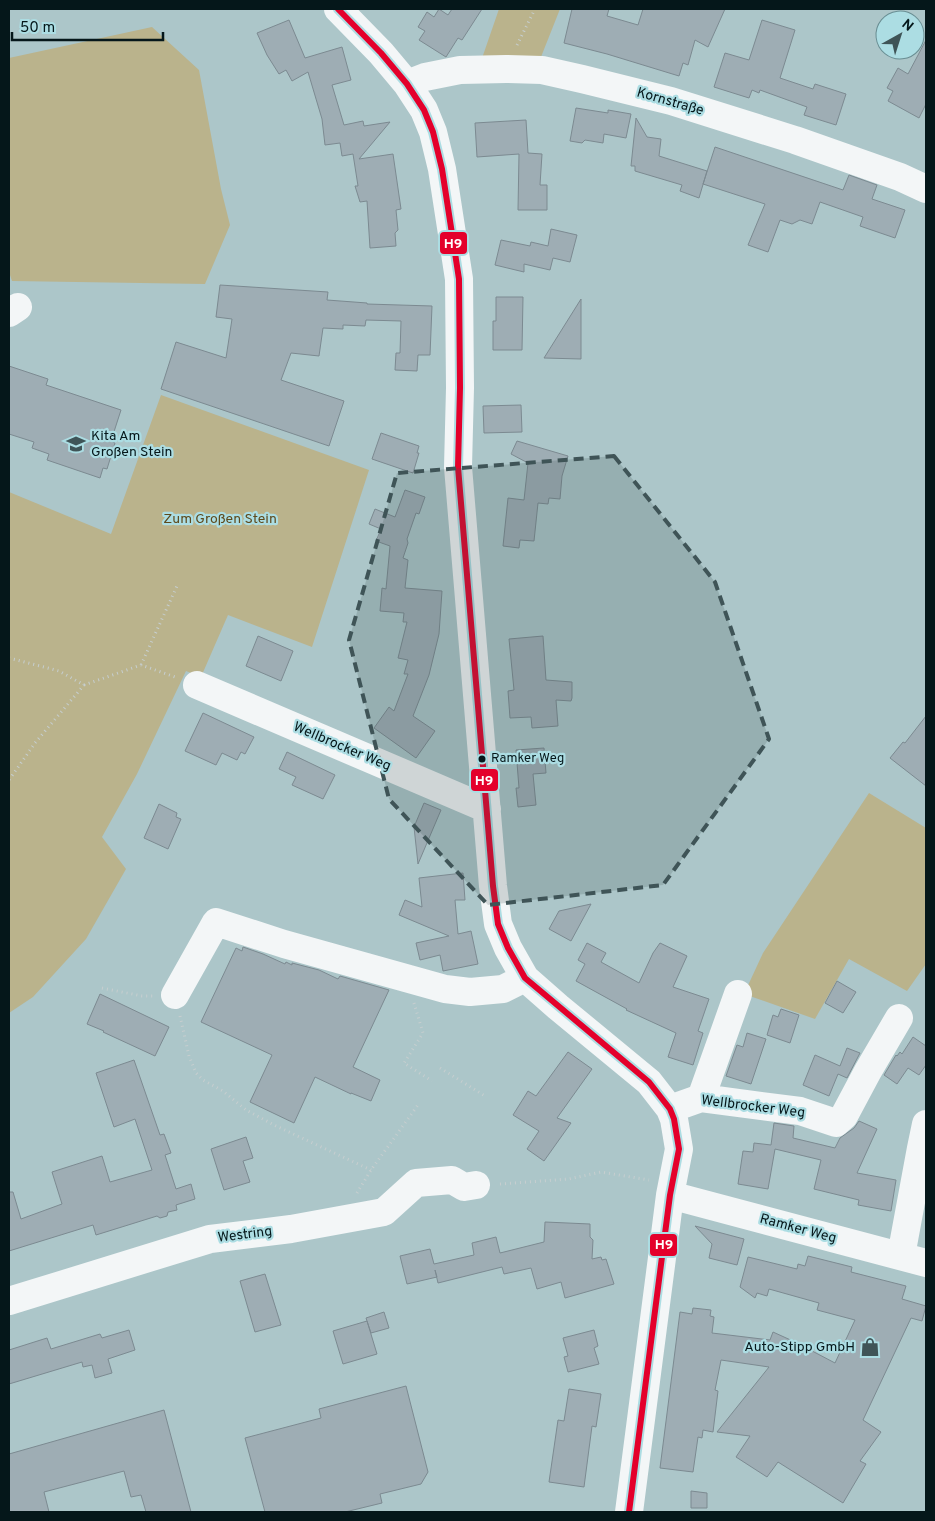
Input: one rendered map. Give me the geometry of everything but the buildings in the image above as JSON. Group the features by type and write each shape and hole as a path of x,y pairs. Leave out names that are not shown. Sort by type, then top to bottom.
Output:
{"street":[{"path":"338,9 407,84 424,110 433,132 443,178 459,279 460,388 458,467 493,886 498,924 508,948 525,978 649,1082 670,1109 674,1118 679,1149 671,1189 629,1512"},
{"name":"Kornstraße","path":"407,84 424,77 460,70 506,69 550,72 582,78 671,101 804,143 925,189"},
{"name":"Wellbrocker Weg","path":"196,685 487,809"},
{"path":"175,995 216,922 284,944 445,989 470,992 503,989 525,978"},
{"path":"701,1098 738,994"},
{"name":"Wellbrocker Weg","path":"670,1109 701,1098 800,1111 836,1123 844,1116 868,1070 899,1018"},
{"path":"914,1259 920,1148 926,1124"},
{"name":"Westring","path":"9,1301 210,1239 291,1229 384,1212 416,1183 452,1180 464,1187 476,1185"},
{"name":"Ramker Weg","path":"671,1189 914,1259"}],"path":[{"path":"506,69 535,9"},
{"path":"141,665 177,586"},
{"path":"9,658 59,671 84,685"},
{"path":"9,780 35,744 84,685 141,665 196,685"},
{"path":"415,981 411,993 423,1033 404,1063 432,1081"},
{"path":"102,988 142,996 175,995 189,1056 196,1073 203,1080 223,1091 246,1110 371,1170"},
{"path":"440,1068 485,1096"},
{"path":"341,1220 371,1170 418,1105"},
{"path":"476,1185 569,1179 601,1172 671,1189"}],"highlighted area":[{"path":"614,456 715,582 769,739 663,885 488,905 389,799 349,640 397,473"}],"green space":[{"path":"499,9 560,9 539,62 480,64"},
{"path":"152,27 199,70 221,189 230,225 205,284 12,281 9,272 9,58"},
{"name":"Zum Großen Stein","path":"161,395 369,470 312,647 228,615 201,677 186,671 137,774 102,837 126,869 86,939 33,997 9,1013 9,492 111,534"},
{"path":"869,793 926,828 926,964 907,991 849,959 815,1019 744,994 763,953"}],"transit line":[{"name":"H9","path":"338,9 381,53 407,84 424,110 433,132 442,169 459,279 460,388 458,467 493,886 498,924 508,948 525,978 649,1082 670,1109 674,1119 679,1149 670,1195 629,1512"}],"place":[{"name":"Kita Am Großen Stein","path":"76,444"},
{"name":"Ramker Weg","path":"482,759"},
{"name":"Auto-Stipp GmbH","path":"870,1347"}]}
